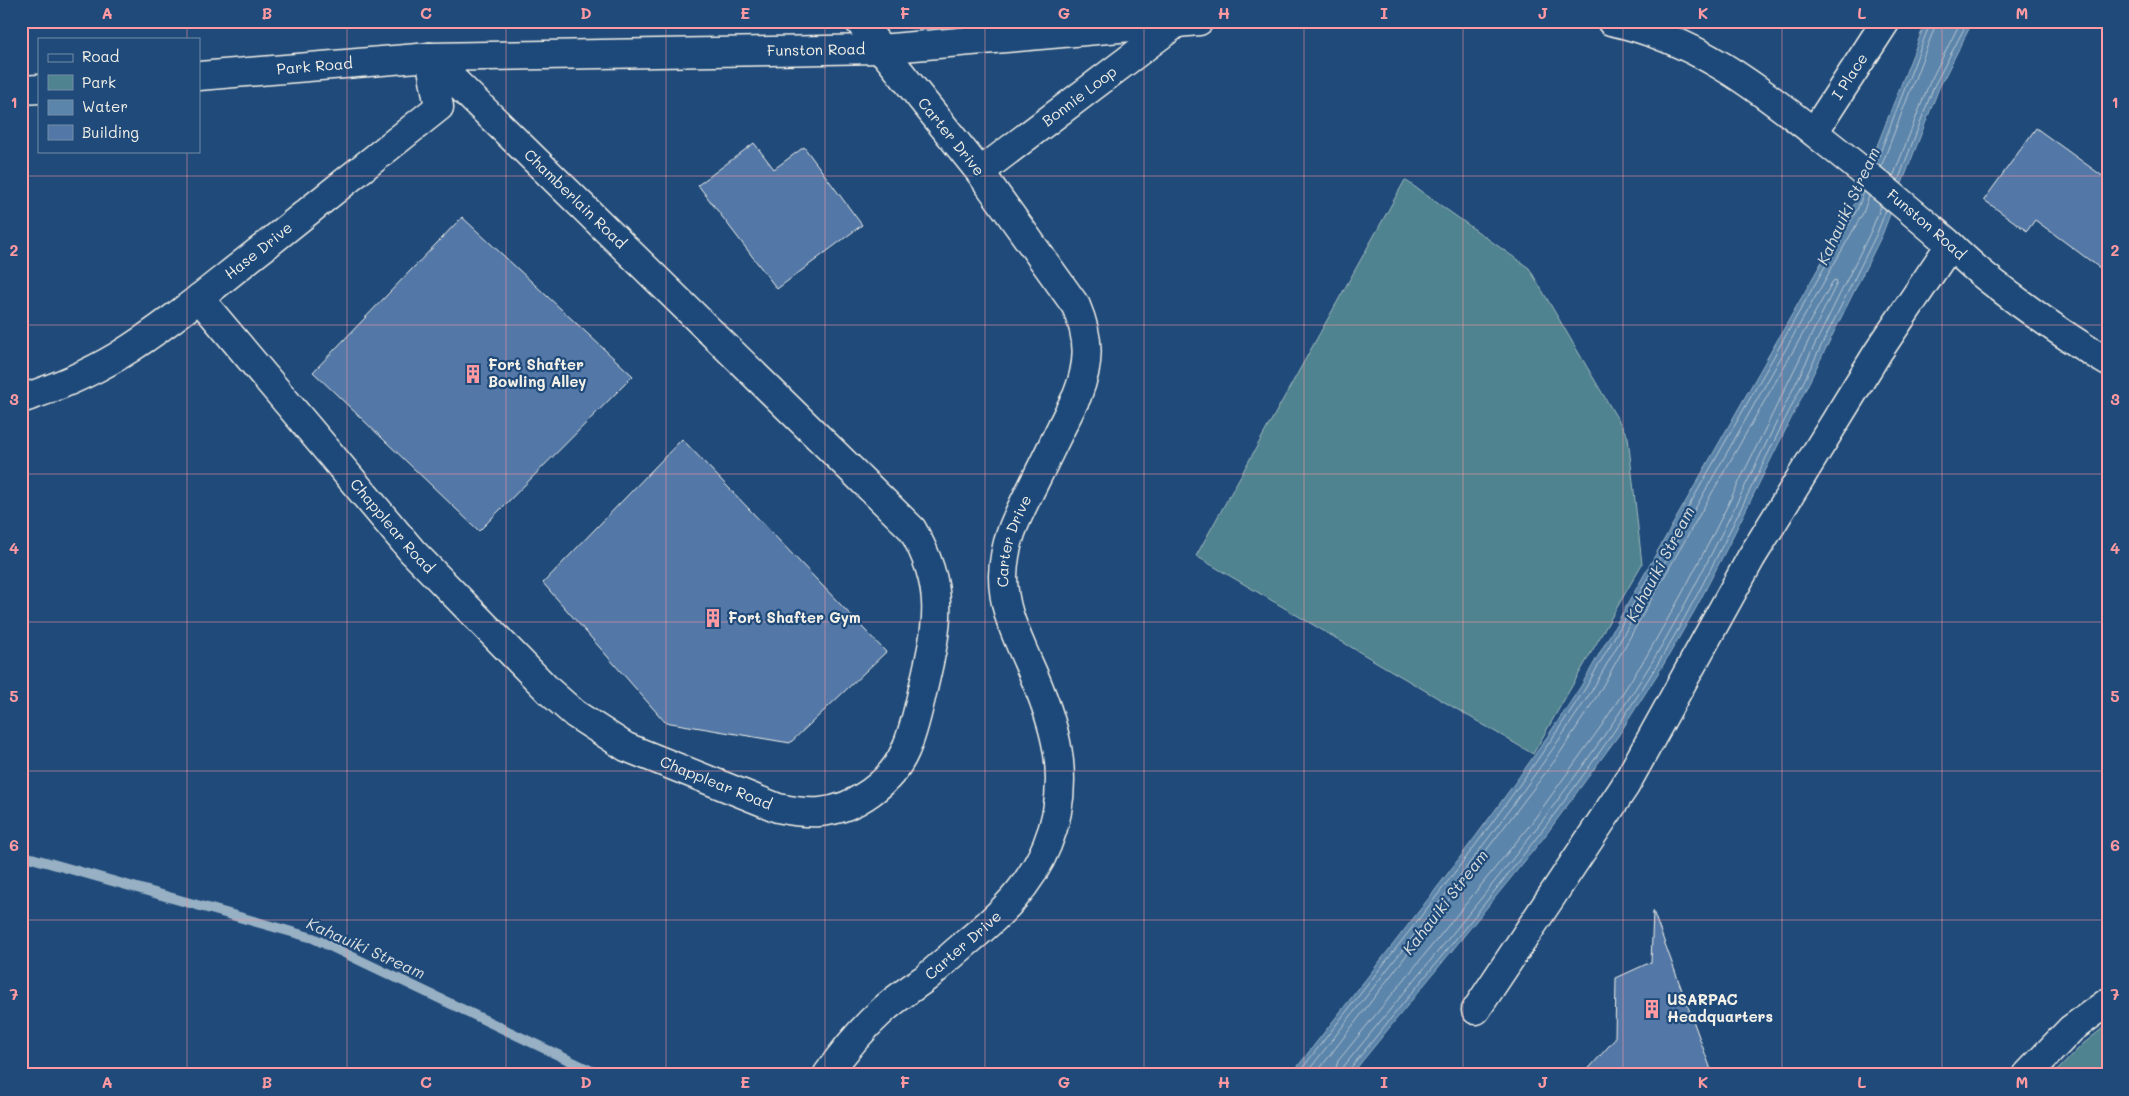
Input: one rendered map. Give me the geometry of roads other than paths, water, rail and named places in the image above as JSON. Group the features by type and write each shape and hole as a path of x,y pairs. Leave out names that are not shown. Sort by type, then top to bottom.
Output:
{"street":[{"name":"Carter Drive","path":"827,1075 861,1032 881,1012 927,977 996,918 1021,892 1048,844 1056,817 1060,774 1057,740 1050,714 1009,619 1004,598 1003,576 1010,533 1084,379 1087,361 1084,324 1076,306 980,172 859,21"},
{"name":"Funston Road","path":"1611,21 1663,37 1726,67 1767,95 1909,209 2006,292 2108,362"},
{"name":"I Place","path":"1814,132 1886,21"},
{"name":"Funston Road","path":"430,57 880,49 951,32 1185,22"},
{"name":"Bonnie Loop","path":"980,172 1185,22"},
{"name":"Park Road","path":"200,76 430,57"},
{"name":"Hase Drive","path":"21,399 51,389 118,356 199,298 439,107 430,57"},
{"name":"Chamberlain Road","path":"430,57 720,341"},
{"path":"21,90 38,89"},
{"path":"1476,1010 1625,786 1751,558 1878,352 1950,244"},
{"name":"Chapplear Road","path":"199,298 412,551 549,691 575,714 626,748 778,808 799,812 821,812 842,807 861,798 878,786 893,771 905,753 912,733 935,637 938,616 933,574 924,550 912,529 720,341"},
{"path":"2027,1075 2071,1029 2108,1002"}],"water":[{"path":"1926,21 1973,21 1939,88 1882,235 1727,548 1696,608 1662,667 1618,736 1545,836 1351,1075 1291,1075 1477,835 1581,686 1853,207"}],"waterway":[{"name":"Kahauiki Stream","path":"21,855 313,938 600,1075"}],"place":[{"name":"Fort Shafter Bowling Alley","path":"473,374"},
{"name":"Fort Shafter Gym","path":"713,618"},
{"name":"USARPAC Headquarters","path":"1652,1009"}]}
